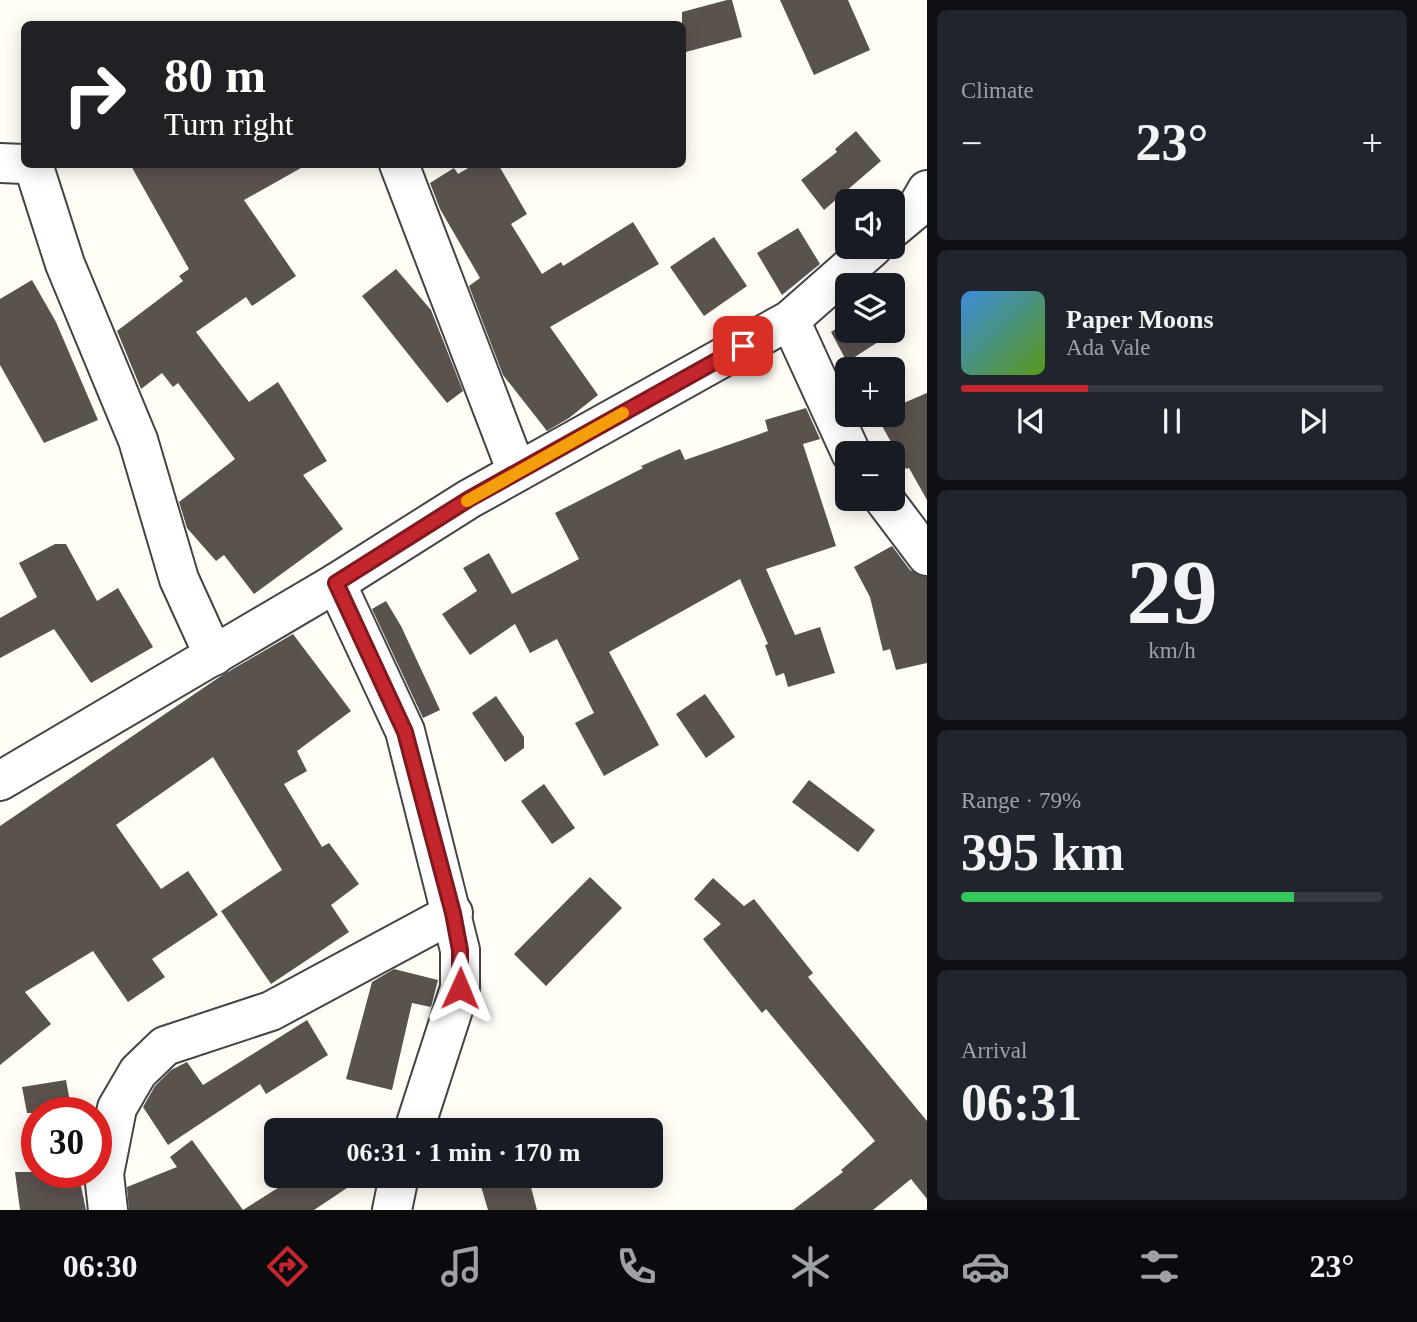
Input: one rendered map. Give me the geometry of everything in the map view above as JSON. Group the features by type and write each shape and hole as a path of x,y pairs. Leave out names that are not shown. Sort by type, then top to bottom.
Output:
{"street":[{"path":"0,163 21,164"},
{"path":"34,168 65,264 138,440 179,579 214,656"},
{"path":"401,168 457,309 517,472"},
{"path":"905,218 916,209 927,190"},
{"path":"0,781 214,656 517,472 790,320 859,259"},
{"path":"790,320 845,441"},
{"path":"893,511 927,556"},
{"path":"336,583 405,732 453,913 460,950 460,988 418,1118"},
{"path":"108,1210 104,1174 117,1108 138,1072 165,1046 271,1011 453,913"},
{"path":"392,1210 397,1188"}],"building":[{"path":"732,0 742,37 686,52 686,21 682,21 682,12"},
{"path":"780,0 848,0 870,50 814,75"},
{"path":"856,131 881,161 848,189 835,189 835,201 824,210 801,180 837,152 835,149"},
{"path":"132,168 301,168 244,200 296,276 252,306 246,297 196,332 249,402 278,382 327,461 303,475 343,529 254,594 224,555 216,561 187,528 179,502 235,459 178,383 173,387 162,373 141,389 117,331 183,281 179,276 189,269"},
{"path":"454,168 458,174 468,168 500,168 527,214 511,224 542,274 561,262 563,266 633,222 659,264 550,327 598,395 547,431 503,375 469,286 480,278 440,209 430,183"},
{"path":"798,228 820,264 782,295 757,253"},
{"path":"714,237 747,286 704,316 670,267"},
{"path":"396,269 431,310 463,391 447,403 362,296"},
{"path":"32,280 56,322 98,420 44,443 0,365 0,299"},
{"path":"837,343 876,343 855,357 844,357"},
{"path":"927,393 927,500 909,468 905,467 905,441 890,441 883,427 905,427 905,402"},
{"path":"806,408 820,439 803,444 836,546 766,569 795,635 820,627 835,673 788,687 784,673 776,676 765,645 768,644 740,579 609,652 659,745 604,776 575,723 594,713 557,639 530,653 515,624 470,655 442,614 477,591 463,568 489,553 512,594 579,559 555,513 643,468 641,466 680,449 685,460 768,431 765,420"},
{"path":"55,544 66,544 97,601 118,588 153,647 91,683 54,629 0,658 0,618 37,597 19,563"},
{"path":"892,546 910,570 927,577 927,663 896,670 890,649 883,651 870,597 854,567"},
{"path":"386,601 401,626 440,710 423,718 372,609"},
{"path":"293,634 351,711 297,751 307,771 284,784 322,847 329,843 359,884 331,905 349,932 271,984 221,911 282,870 213,757 116,825 161,889 188,871 218,915 152,959 165,977 128,1002 93,951 25,992 51,1024 0,1065 0,826 221,676"},
{"path":"705,694 735,737 706,758 676,714"},
{"path":"496,696 524,737 524,748 505,762 472,713"},
{"path":"809,780 875,830 858,852 792,802"},
{"path":"544,784 575,828 552,844 521,801"},
{"path":"590,877 622,908 546,986 514,954"},
{"path":"713,878 744,906 754,899 813,973 808,977 927,1121 927,1199 911,1179 873,1210 793,1210 843,1172 841,1170 875,1141 766,1009 762,1013 703,939 721,924 694,899"},
{"path":"394,969 438,980 431,1007 412,1003 392,1090 346,1079 372,982"},
{"path":"307,1020 328,1055 266,1094 260,1084 168,1145 143,1107 155,1086 171,1070 187,1062 203,1085"},
{"path":"66,1080 69,1097 24,1097 22,1087"},
{"path":"192,1140 243,1210 129,1210 127,1187 177,1167 170,1157"},
{"path":"15,1172 21,1172 21,1188 81,1188 86,1210 20,1210"},
{"path":"278,1188 347,1188 314,1210 243,1210"},
{"path":"482,1188 531,1188 537,1210 488,1210"}],"slow traffic":[{"path":"467,501 623,413"}],"route":[{"path":"460,988 460,950 453,913 405,732 336,583 469,499 743,346"}]}
